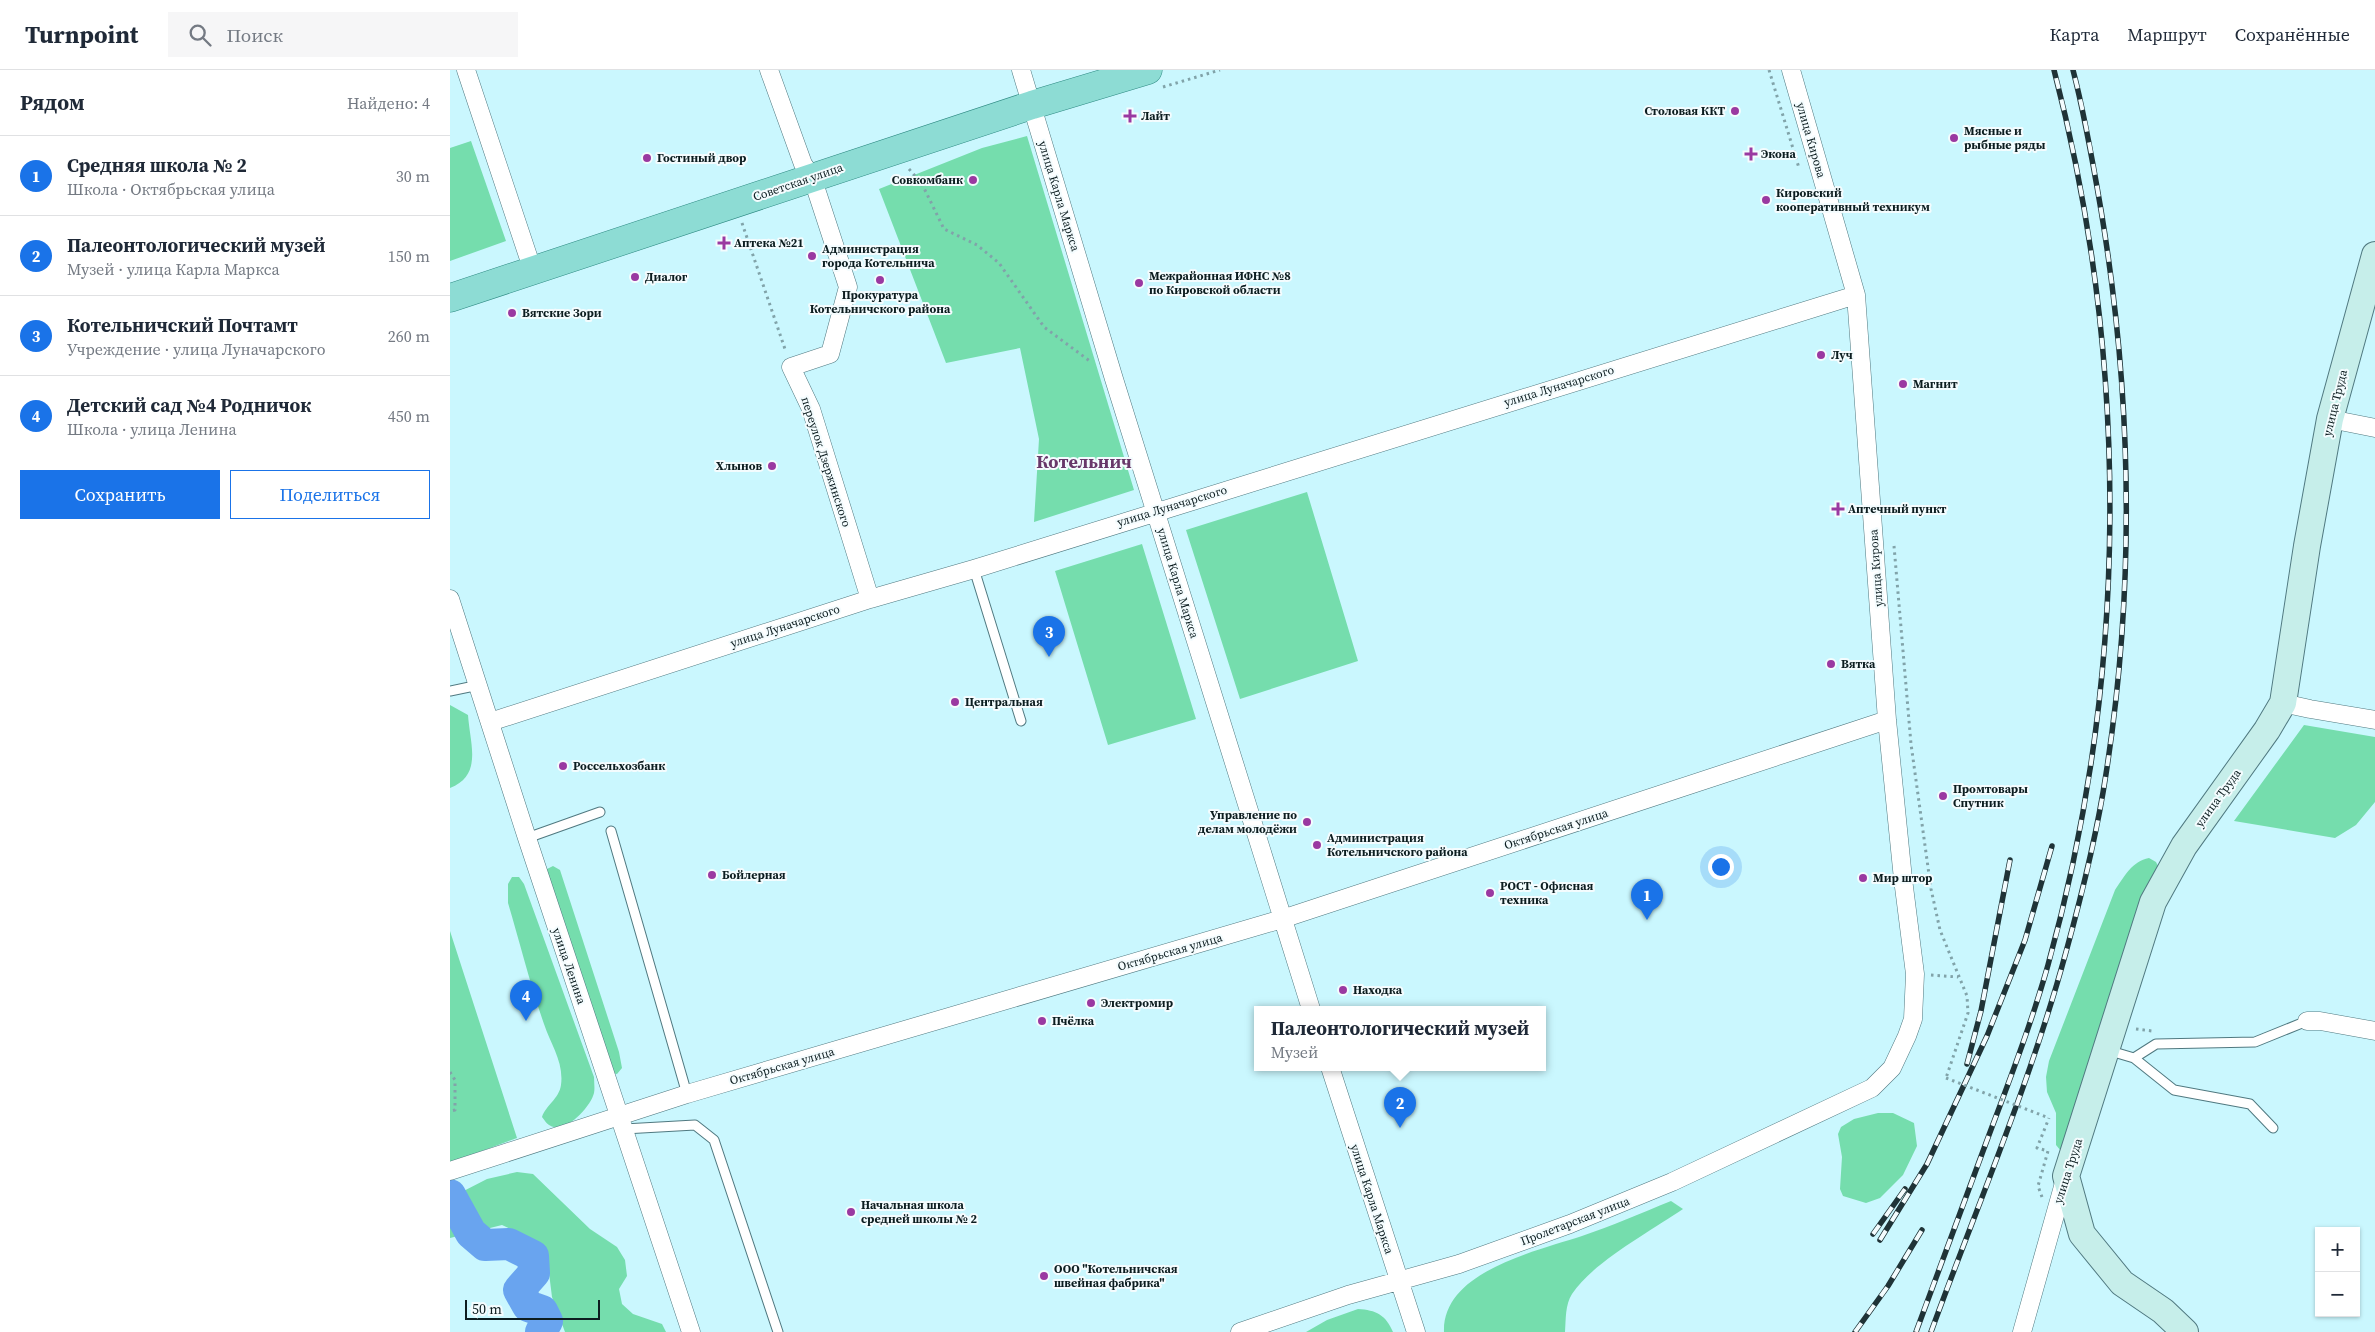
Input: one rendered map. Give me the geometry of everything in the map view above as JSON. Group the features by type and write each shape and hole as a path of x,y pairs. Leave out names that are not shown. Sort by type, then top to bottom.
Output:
{"main road":[{"name":"Советская улица","path":"450,298 1032,104 1148,70"}],"street":[{"path":"466,70 533,271"},
{"path":"769,70 803,164 812,177 848,287 830,354 791,367"},
{"name":"улица Карла Маркса","path":"1021,70 1114,379 1310,1006"},
{"name":"улица Кирова","path":"1791,70 1856,295 1887,720 1903,880 1915,974 1913,1019 1892,1068"},
{"name":"улица Труда","path":"2022,1332 2066,1176 2116,1024 2153,902 2184,846 2267,730 2283,703 2307,546 2330,418 2375,255"},
{"name":"улица Луначарского","path":"490,722 870,599 1856,295"},
{"name":"переулок Дзержинского","path":"791,367 811,409 870,599"},
{"path":"2330,418 2375,428"},
{"name":"улица Ленина","path":"450,599 479,685 526,838 691,1332"},
{"path":"2283,703 2310,710 2375,720"},
{"name":"Октябрьская улица","path":"450,1172 622,1122 687,1094 1282,919 1887,720"},
{"path":"2307,1021 2320,1021 2375,1031"},
{"name":"Пролетарская улица","path":"1240,1332 1398,1280 1459,1264 1511,1246 1672,1182 1861,1094 1878,1083 1892,1068"},
{"name":"улица Карла Маркса","path":"1331,1071 1416,1332"},
{"path":"2066,1176 2082,1234 2122,1283 2163,1311 2184,1332"}],"lane":[{"path":"974,568 1021,722"},
{"path":"450,691 479,685"},
{"path":"526,838 600,812"},
{"path":"611,831 687,1094"},
{"path":"2134,1058 2156,1044 2255,1042 2307,1021"},
{"path":"2107,1050 2134,1058 2174,1090 2250,1104 2273,1128"},
{"path":"622,1122 695,1125 714,1140 778,1332"}],"path":[{"path":"1769,70 1800,171"},
{"path":"907,167 922,184 944,229 977,244 999,263 1044,327 1114,379"},
{"path":"742,223 791,367"},
{"path":"1895,554 1912,744 1931,889 1940,930 1967,996 1968,1014 1946,1078 2049,1118 2037,1148 2048,1152 2038,1186"},
{"path":"1915,974 1958,977"},
{"path":"2116,1024 2141,1030 2160,1030"},
{"path":"450,1072 454,1080 455,1100 455,1110 450,1111"}],"green space":[{"path":"1027,136 1134,490 1034,522 1039,439 1020,348 946,363 879,189 982,148"},
{"path":"471,141 506,241 450,261 450,148"},
{"path":"1307,492 1358,661 1240,699 1186,530"},
{"path":"1142,544 1196,719 1108,745 1055,571"},
{"path":"450,705 468,715 472,758 471,767 467,775 450,788"},
{"path":"2304,725 2375,737 2375,802 2356,825 2335,838 2234,821"},
{"path":"2149,858 2156,862 2159,868 2061,1151 2056,1145 2056,1113 2047,1092 2046,1077 2049,1061 2115,890 2133,866"},
{"path":"553,866 560,870 619,1052 622,1068 617,1074 610,1073 545,877 547,869"},
{"path":"512,877 519,877 524,884 594,1077 594,1093 584,1111 566,1125 560,1127 550,1126 542,1117 560,1090 561,1069 539,1009 508,903 508,884"},
{"path":"450,931 517,1138 450,1163"},
{"path":"1878,1113 1893,1113 1914,1123 1917,1146 1903,1175 1880,1198 1866,1203 1843,1196 1840,1189 1842,1157 1838,1134 1841,1127 1854,1119"},
{"path":"517,1172 533,1174 590,1229 617,1247 625,1260 627,1276 619,1289 622,1304 633,1314 662,1324 666,1332 565,1332 552,1297 548,1265 531,1239 502,1225 450,1238 450,1198 487,1179"},
{"path":"1671,1201 1683,1209 1608,1259 1581,1282 1568,1303 1565,1332 1444,1332 1448,1311 1458,1293 1475,1279 1495,1267 1518,1257 1604,1228"},
{"path":"1358,1309 1380,1314 1387,1321 1393,1332 1306,1332 1327,1320"}],"waterway":[{"path":"450,1195 471,1233 485,1245 509,1244 533,1256 534,1273 519,1290 528,1306 542,1311 547,1321 541,1332"}],"railway":[{"path":"1916,1332 2011,1077 2048,965 2075,855 2094,743 2106,631 2110,518 2107,405 2097,292 2079,180 2054,70"},
{"path":"1931,1332 2003,1143 2052,1000 2078,908 2094,841 2106,774 2115,704 2122,634 2125,563 2124,421 2119,350 2101,210 2092,157 2073,70"},
{"path":"1880,1240 1927,1164 1987,1036 2025,940 2052,846"},
{"path":"1967,1064 1981,1011 2010,860"},
{"path":"1873,1234 1905,1189"},
{"path":"1855,1332 1888,1286 1922,1230"}],"place":[{"name":"Столовая ККТ","path":"1735,111"},
{"name":"Лайт","path":"1130,116"},
{"name":"Мясные и рыбные ряды","path":"1954,138"},
{"name":"Экона","path":"1751,154"},
{"name":"Гостиный двор","path":"647,158"},
{"name":"Совкомбанк","path":"973,180"},
{"name":"Кировский кооперативный техникум","path":"1766,200"},
{"name":"Аптека №21","path":"724,243"},
{"name":"Администрация города Котельнича","path":"812,256"},
{"name":"Диалог","path":"635,277"},
{"name":"Прокуратура Котельничского района","path":"880,280"},
{"name":"Межрайонная ИФНС №8 по Кировской области","path":"1139,283"},
{"name":"Вятские Зори","path":"512,313"},
{"name":"Луч","path":"1821,355"},
{"name":"Магнит","path":"1903,384"},
{"name":"Хлынов","path":"772,466"},
{"name":"Аптечный пункт","path":"1838,509"},
{"name":"Котельничский Почтамт","path":"1049,657"},
{"name":"Вятка","path":"1831,664"},
{"name":"Центральная","path":"955,702"},
{"name":"Россельхозбанк","path":"563,766"},
{"name":"Промтовары Спутник","path":"1943,796"},
{"name":"Управление по делам молодёжи","path":"1307,822"},
{"name":"Администрация Котельничского района","path":"1317,845"},
{"name":"Бойлерная","path":"712,875"},
{"name":"Мир штор","path":"1863,878"},
{"name":"РОСТ - Офисная техника","path":"1490,893"},
{"name":"Средняя школа № 2","path":"1647,920"},
{"name":"Находка","path":"1343,990"},
{"name":"Электромир","path":"1091,1003"},
{"name":"Детский сад №4 Родничок","path":"526,1021"},
{"name":"Пчёлка","path":"1042,1021"},
{"name":"Палеонтологический музей","path":"1400,1128"},
{"name":"Начальная школа средней школы № 2","path":"851,1212"},
{"name":"ООО \"Котельничская швейная фабрика\"","path":"1044,1276"}],"district":[{"name":"Котельнич","path":"1084,461"}]}
